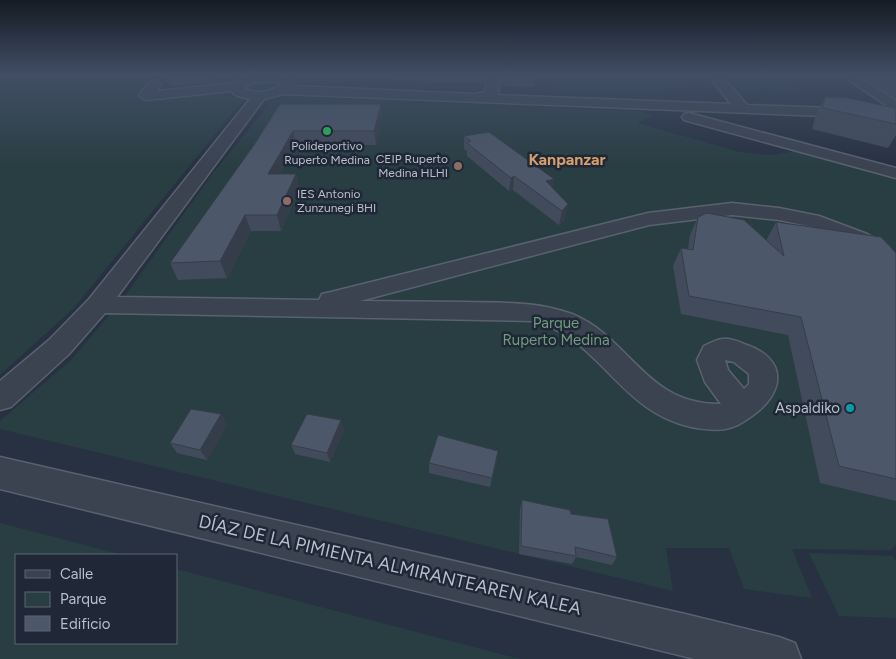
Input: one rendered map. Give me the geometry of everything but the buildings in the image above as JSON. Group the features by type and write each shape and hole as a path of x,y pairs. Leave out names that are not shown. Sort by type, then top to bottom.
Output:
{"street":[{"path":"0,398 59,347 98,305 252,105"},
{"path":"665,105 682,114 896,173"},
{"path":"688,105 711,107"},
{"path":"733,105 895,111"},
{"path":"682,114 711,107 739,105"},
{"path":"300,308 450,268 648,220 732,209 779,214 820,222 859,239 880,251 896,272"},
{"path":"450,268 440,286 446,300 457,310"},
{"path":"98,305 534,312 575,326 593,340 651,395 672,408 695,416 724,416 733,415 741,407"},
{"name":"DÍAZ DE LA PIMIENTA ALMIRANTEAREN KALEA","path":"0,473 685,635 779,659"}],"green space":[{"path":"0,105 239,105 74,308 0,375"},
{"name":"Parque Ruperto Medina","path":"269,105 493,105 638,111 654,115 637,123 740,152 770,155 797,151 896,178 896,545 891,550 792,549 812,598 744,589 729,548 666,548 673,591 0,429 0,421 70,361 122,300 213,173"},
{"path":"0,523 119,554 15,554 15,644 178,644 178,570 520,659 0,659"},
{"path":"809,553 893,556 896,561 896,618 839,616"}],"place":[{"name":"Polideportivo Ruperto Medina","path":"327,131"},
{"name":"CEIP Ruperto Medina HLHI","path":"458,166"},
{"name":"IES Antonio Zunzunegi BHI","path":"287,201"},
{"name":"Aspaldiko","path":"850,408"}],"district":[{"name":"Kanpanzar","path":"567,159"}]}
